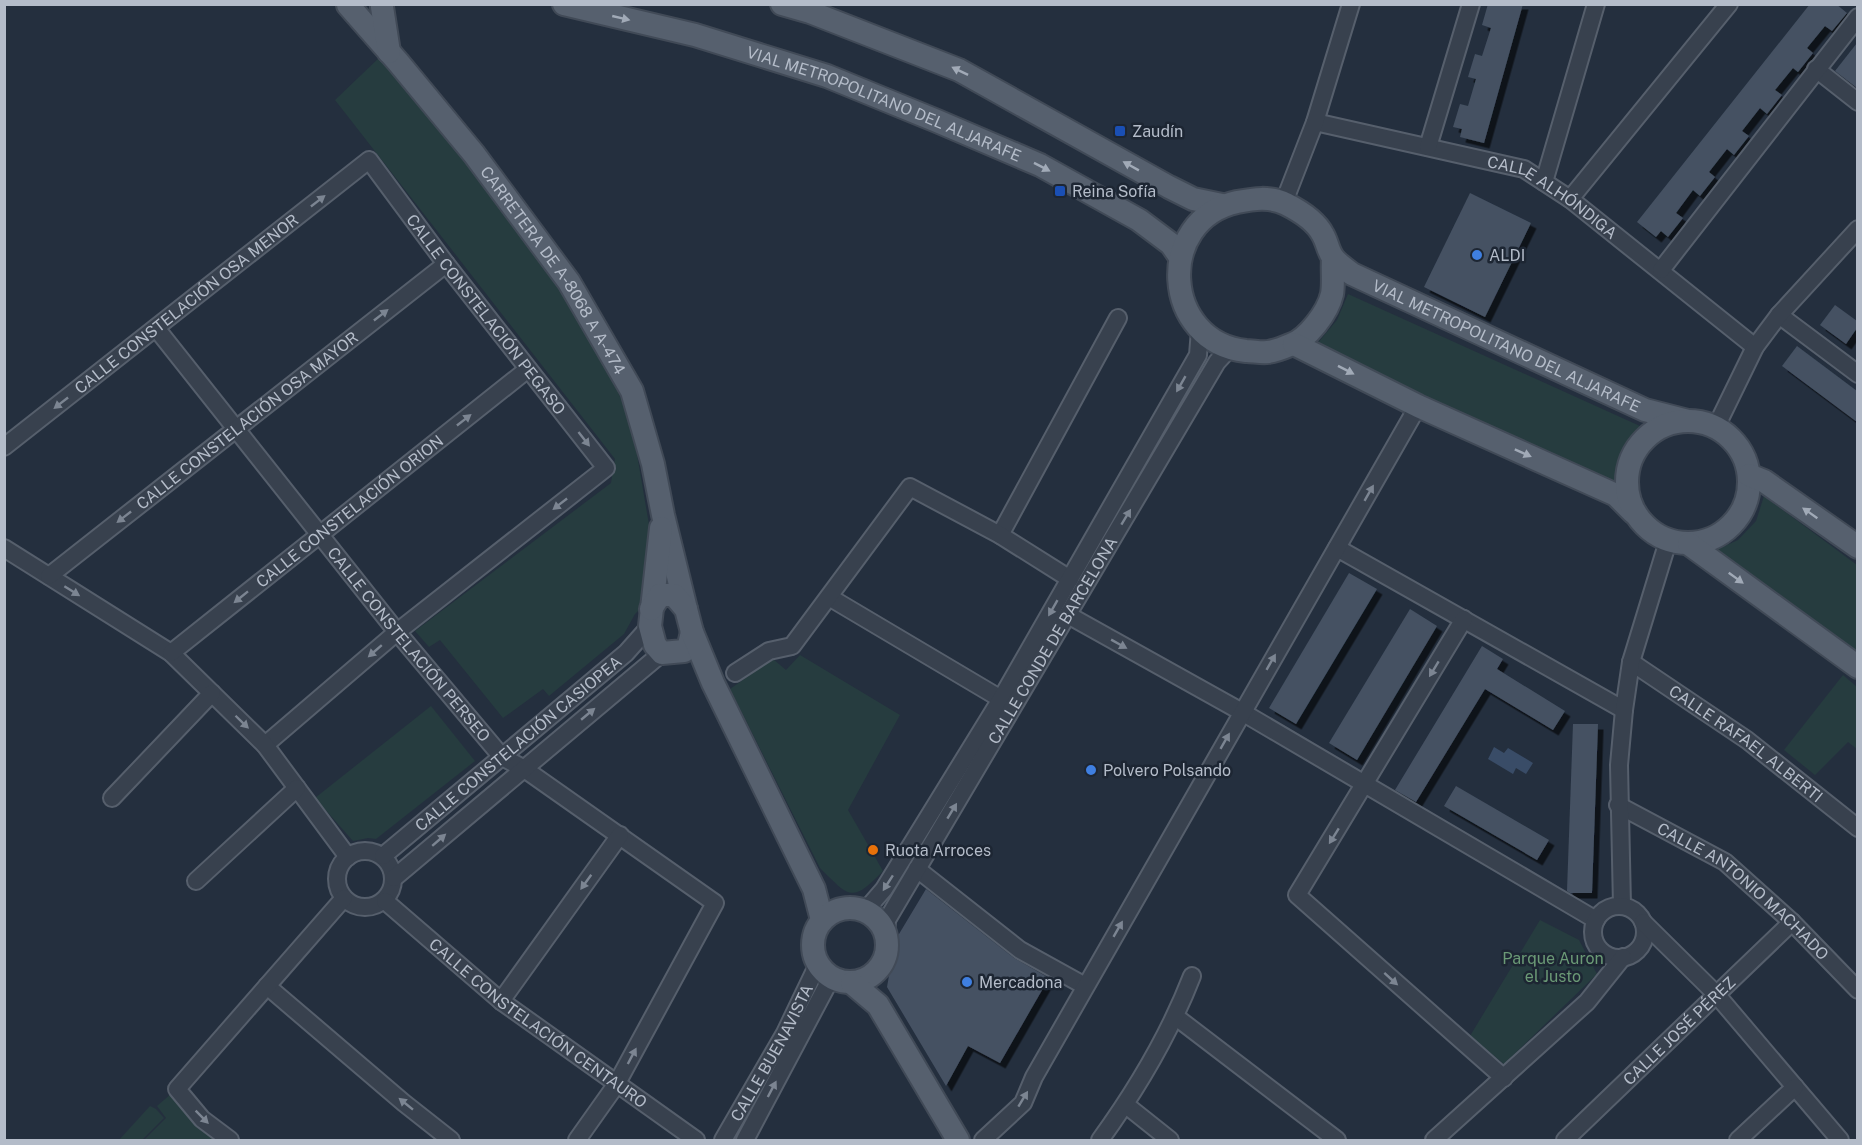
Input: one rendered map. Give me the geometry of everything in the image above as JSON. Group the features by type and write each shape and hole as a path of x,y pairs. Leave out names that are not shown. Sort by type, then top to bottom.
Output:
{"main road":[{"name":"VIAL METROPOLITANO DEL ALJARAFE","path":"564,4 695,35 827,76 937,121 1040,165 1139,220 1171,244 1180,257"},
{"name":"VIAL METROPOLITANO DEL ALJARAFE","path":"782,4 810,12 959,70 1192,199 1222,205 1258,198 1284,202 1307,216 1322,233 1333,258 1332,296 1317,325 1294,344 1267,353 1229,349 1200,330 1188,314 1179,288 1180,257 1190,233 1204,217 1222,205"},
{"path":"347,5 385,5 389,54"},
{"name":"CARRETERA DE A-8068 A A-474","path":"347,5 398,62 474,154 569,282 632,391 653,464 686,609"},
{"name":"VIAL METROPOLITANO DEL ALJARAFE","path":"1333,258 1352,274 1645,410 1716,427"},
{"path":"1294,344 1418,406 1616,495 1649,530 1678,542 1857,667"},
{"name":"VIAL METROPOLITANO DEL ALJARAFE","path":"1635,514 1627,491 1627,470 1634,452 1648,436 1667,425 1688,421"},
{"path":"1678,542 1707,541 1726,530 1737,518 1747,499 1749,475 1743,455 1731,439 1716,427"},
{"path":"1749,475 1764,482 1857,546"},
{"name":"CARRETERA DE A-8068 A A-474","path":"651,618 663,515"},
{"path":"713,683 654,645 651,618 660,595 674,595 686,609 692,632 713,683 814,889 832,915"},
{"path":"665,653 684,651 689,645 692,632"},
{"path":"834,975 865,979 877,972 886,957 886,935 878,920 865,911 854,908 832,915 815,932 813,945 834,975 878,1005 958,1140"},
{"path":"877,972 878,1005"}],"street":[{"path":"1284,202 1315,122 1351,4"},
{"path":"1428,147 1471,4"},
{"path":"1544,182 1596,4"},
{"path":"1570,199 1729,4"},
{"path":"1661,270 1857,17"},
{"path":"1816,69 1857,102"},
{"name":"CALLE ALHÓNDIGA","path":"1315,122 1524,169 1570,199 1755,347"},
{"name":"CALLE CONSTELACIÓN PEGASO","path":"369,160 446,264 606,468 397,632"},
{"name":"CALLE CONSTELACIÓN OSA MENOR","path":"4,447 369,160"},
{"path":"1716,427 1755,347 1779,315 1857,229"},
{"name":"CALLE CONSTELACIÓN OSA MAYOR","path":"49,576 446,264"},
{"path":"1779,315 1857,374"},
{"path":"1000,535 1118,318"},
{"name":"CALLE CONSTELACIÓN PERSEO","path":"156,328 397,632 502,757 523,768 715,903 616,1084"},
{"name":"CALLE CONDE DE BARCELONA","path":"865,911 884,889 1070,579 1198,355 1200,330"},
{"name":"CALLE CONDE DE BARCELONA","path":"886,935 887,920 1217,362 1229,349"},
{"name":"CALLE CONSTELACIÓN ORION","path":"171,653 528,369"},
{"path":"983,1140 1023,1103 1034,1077 1085,986 1418,406"},
{"path":"735,673 769,651 792,646 910,487 1000,535 1070,579"},
{"path":"1622,906 1618,805 1619,765 1631,662 1678,542"},
{"path":"4,548 171,653 266,745 348,857"},
{"path":"1337,548 1624,710"},
{"path":"829,597 1000,699"},
{"path":"1068,615 1242,712 1596,920"},
{"name":"CALLE CONSTELACIÓN CASIOPEA","path":"382,856 626,653 651,618"},
{"path":"1464,619 1298,895 1504,1078"},
{"path":"266,745 397,632"},
{"name":"CALLE CONSTELACIÓN CASIOPEA","path":"394,878 523,768 665,653"},
{"name":"CALLE RAFAEL ALBERTI","path":"1631,662 1747,740 1857,828"},
{"path":"112,798 212,693"},
{"path":"196,880 297,788"},
{"name":"CALLE ANTONIO MACHADO","path":"1618,805 1725,862 1792,922 1857,990"},
{"path":"501,1001 620,835"},
{"path":"364,851 382,856 392,868 394,878 391,893 385,900 371,908 361,908 344,898 337,880 341,864 348,857 364,851"},
{"path":"917,869 1020,950 1085,986"},
{"path":"230,1140 202,1119 177,1089 344,898"},
{"name":"CALLE CONSTELACIÓN CENTAURO","path":"385,900 501,1001 696,1140"},
{"path":"1643,922 1644,937 1636,951 1623,957 1612,957 1598,948 1592,931 1596,920 1605,909 1622,906 1637,913 1643,922 1716,994 1840,1140"},
{"name":"CALLE JOSÉ PÉREZ","path":"1565,1140 1792,922"},
{"path":"1434,1140 1587,1002 1623,957"},
{"name":"CALLE BUENAVISTA","path":"723,1140 785,1034 834,975"},
{"name":"CALLE BUENAVISTA","path":"745,1140 834,975"},
{"path":"1100,1140 1126,1105 1176,1017 1192,976"},
{"path":"267,986 451,1140"},
{"path":"1176,1017 1337,1140"},
{"path":"577,1140 616,1084"},
{"path":"1738,1140 1795,1087"},
{"path":"1126,1105 1170,1140"}],"green space":[{"path":"382,55 529,238 594,335 632,425 660,589 635,614 624,634 549,696 543,689 503,718 440,640 429,647 415,631 611,483 615,459 335,100"},
{"path":"1348,294 1640,426 1613,485 1316,345 1337,320"},
{"path":"1764,496 1857,565 1857,651 1716,550 1738,540 1756,521"},
{"path":"800,655 900,715 848,810 883,871 857,892 845,891 820,868 730,689 773,659 786,670"},
{"path":"1843,675 1857,687 1857,749 1848,742 1815,775 1784,750"},
{"path":"431,706 475,761 376,839 353,841 315,798"},
{"name":"Parque Auron el Justo","path":"1540,920 1579,940 1597,974 1504,1064 1470,1036"},
{"path":"171,1094 217,1140 144,1140 166,1118 157,1106"},
{"path":"150,1106 164,1118 142,1140 119,1140"}],"water":[{"path":"1494,747 1504,753 1508,748 1533,763 1526,774 1516,768 1513,774 1488,759"}],"building":[{"path":"1488,4 1523,4 1484,143 1460,137 1462,129 1453,127 1460,104 1468,106 1476,79 1468,77 1475,54 1482,56 1491,28 1482,25"},
{"path":"1810,4 1836,4 1847,13 1832,31 1825,26 1807,48 1813,53 1798,72 1793,68 1775,90 1782,95 1767,114 1760,108 1742,131 1749,136 1734,155 1727,149 1709,172 1715,177 1700,196 1693,190 1676,213 1683,218 1668,237 1661,231 1656,237 1637,222"},
{"path":"1857,43 1857,88 1835,71"},
{"name":"ALDI","path":"1470,193 1531,223 1485,317 1424,287"},
{"path":"1835,305 1857,321 1857,328 1846,344 1820,325"},
{"path":"1797,346 1857,391 1857,422 1782,366"},
{"path":"1349,573 1377,589 1296,724 1269,708"},
{"path":"1410,609 1437,626 1357,760 1329,743"},
{"path":"1482,646 1503,659 1497,669 1565,711 1553,730 1485,689 1416,802 1395,790"},
{"path":"1573,724 1598,724 1592,893 1567,891"},
{"path":"1456,786 1549,840 1537,860 1444,806"},
{"name":"Mercadona","path":"926,889 1014,958 1049,978 1000,1063 968,1046 946,1086 887,987 890,970 897,957 899,934"}],"place":[{"name":"Zaudín","path":"1120,131"},
{"name":"Reina Sofía","path":"1060,191"},
{"name":"ALDI","path":"1477,255"},
{"name":"Polvero Polsando","path":"1091,770"},
{"name":"Ruota Arroces","path":"873,850"},
{"name":"Mercadona","path":"967,982"}]}
